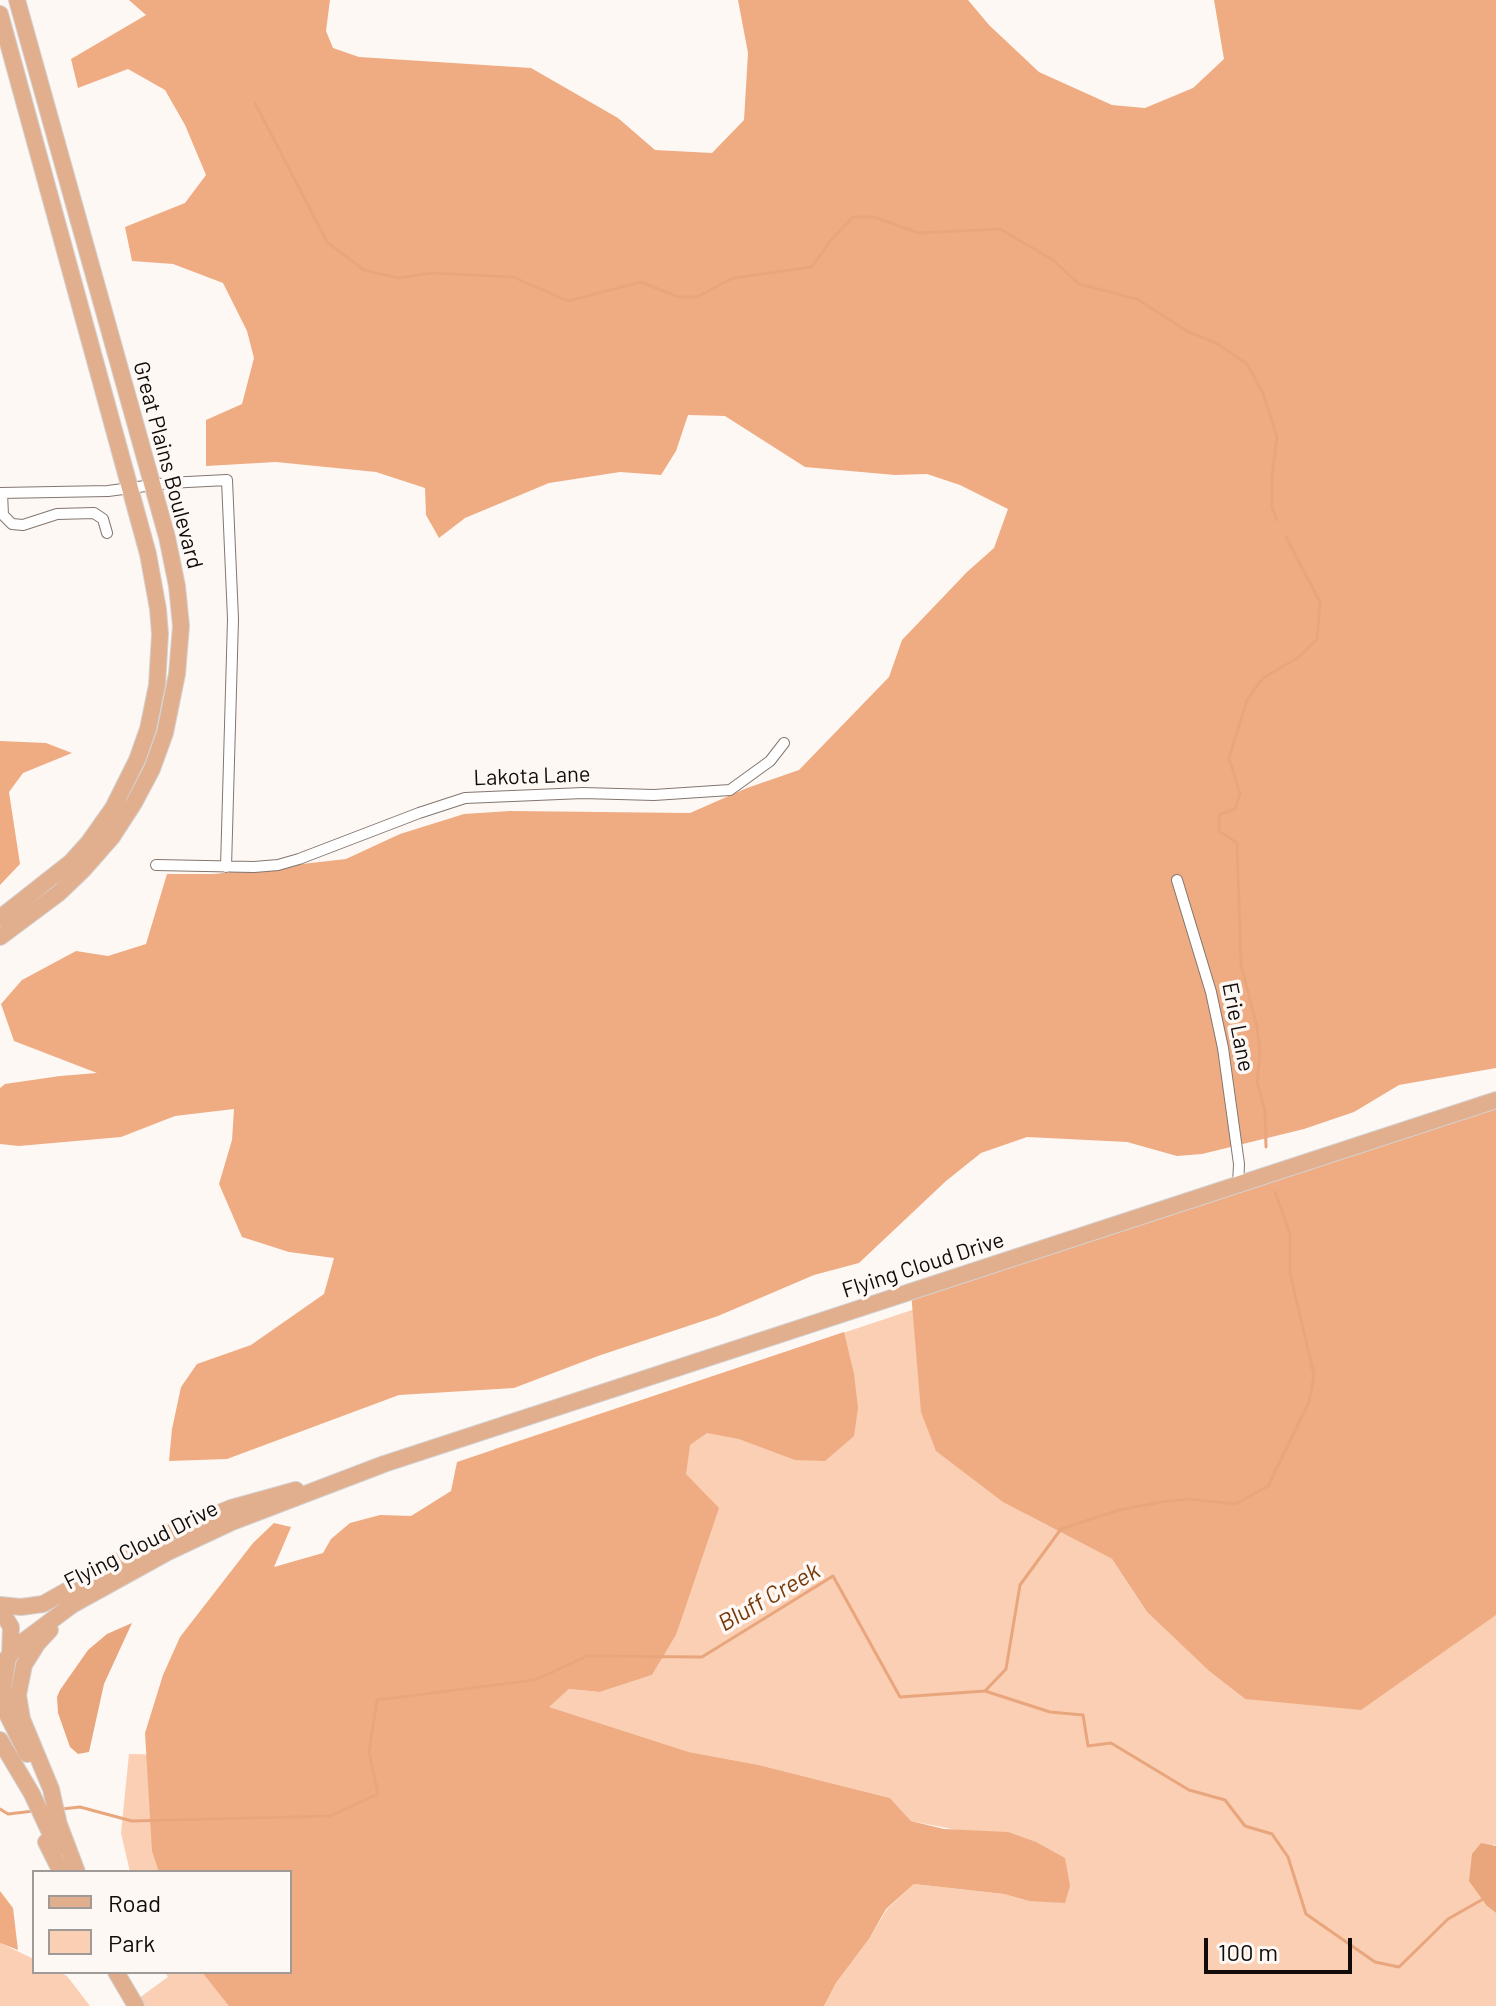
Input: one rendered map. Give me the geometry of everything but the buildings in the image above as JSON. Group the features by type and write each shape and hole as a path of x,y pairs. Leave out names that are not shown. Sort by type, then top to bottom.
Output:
{"main road":[{"name":"Great Plains Boulevard","path":"0,937 67,886 112,837 146,781 162,743 177,674 181,617 173,562 153,485 17,0"},
{"name":"Great Plains Boulevard","path":"0,14 148,554 160,623 157,685 148,729 109,815 89,842 46,884 0,918"},
{"name":"Flying Cloud Drive","path":"6,1659 44,1624 128,1574 211,1531 363,1472 1496,1100"},
{"name":"Flying Cloud Drive","path":"0,1607 43,1604 151,1542 200,1520 267,1497 363,1472"},
{"path":"30,1778 19,1705 19,1683 24,1665 37,1644 62,1619 128,1574"},
{"path":"0,1607 11,1627 3,1686 5,1710 63,1870"},
{"path":"0,1740 30,1778"},
{"path":"0,1761 51,1789 58,1820 76,1870"},
{"path":"117,1974 136,2006"}],"street":[{"path":"107,533 103,519 94,513 57,514 23,525 12,524 3,515 1,493 130,488 227,480 233,633 226,867"},
{"name":"Lakota Lane","path":"156,865 278,865 465,798 583,793 654,795 730,790 770,761 784,743"},
{"name":"Erie Lane","path":"1177,880 1211,992 1223,1048 1239,1164 1238,1186"}],"green space":[{"path":"1285,1186 1026,1514 1112,1559 1147,1612 1209,1671 1245,1699 1479,1625 1496,1615 1496,1846 1493,1844 1487,1906 1496,1913 1496,2006 824,2006 836,1983 887,1909 914,1884 1004,1894 1029,1901 962,1831 911,1821 890,1798 759,1765 689,1752 548,1707 569,1689 600,1692 652,1675 676,1635 688,1595 430,1706 483,1855 292,1870 130,1870 121,1833 129,1754 305,1758 545,1587 494,1449"},
{"path":"0,1943 32,1958 32,1974 67,1976 90,2006 0,2006"},
{"path":"292,1972 323,1980 259,2006 128,2006 168,1977 166,1974"}],"shaded area":[{"path":"129,0 330,0 326,31 333,48 359,57 531,68 618,118 655,150 712,153 744,120 748,53 738,0 968,0 989,25 1039,72 1112,105 1145,108 1193,88 1224,59 1214,0 1496,0 1496,1068 1399,1085 1354,1112 1304,1129 1202,1154 1177,1156 1127,1142 1027,1137 981,1153 946,1181 859,1263 814,1275 718,1316 514,1388 399,1395 227,1459 169,1461 181,1387 197,1364 251,1345 324,1294 334,1258 289,1252 242,1237 219,1184 232,1140 234,1109 175,1116 121,1137 19,1146 0,1144 0,1088 5,1084 97,1073 14,1041 1,1004 22,980 76,951 108,956 146,944 167,874 214,874 346,859 400,834 464,814 510,811 690,813 799,770 889,677 902,640 994,548 1008,509 960,485 927,474 895,475 805,467 725,416 688,415 676,451 661,475 620,472 549,483 465,518 439,538 426,515 425,488 376,472 276,462 206,466 206,420 242,404 254,358 247,331 223,283 173,264 132,261 125,227 185,203 206,175 185,125 165,90 128,69 78,88 71,59 146,15"},
{"path":"0,741 46,743 72,753 23,773 9,792 20,864 0,885"},
{"path":"1496,1099 1496,1615 1361,1710 1245,1699 1209,1671 1147,1612 1112,1559 1003,1502 936,1451 921,1412 911,1292"},
{"path":"844,1332 858,1408 854,1436 825,1461 795,1460 739,1439 707,1433 690,1445 686,1474 719,1508 676,1635 652,1675 600,1692 569,1689 549,1707 689,1752 759,1765 890,1798 911,1821 944,1829 1008,1832 1036,1842 1065,1858 1070,1886 1065,1903 1029,1901 1004,1894 914,1884 886,1909 824,2006 229,2006 204,1974 292,1974 292,1870 158,1870 152,1851 145,1733 163,1675 180,1637 253,1543 274,1523 291,1527 274,1567 323,1553 331,1539 350,1523 380,1515 411,1516 451,1491 457,1462"},
{"path":"132,1623 104,1684 89,1752 78,1754 70,1747 58,1713 57,1697 88,1650 107,1634"},
{"path":"1481,1843 1496,1846 1496,1913 1469,1881 1472,1854"},
{"path":"0,1891 13,1908 18,1950 0,1943"}],"waterway":[{"path":"255,103 327,242 364,270 398,278 432,273 513,277 568,301 641,282 678,297 697,297 733,278 812,267 830,241 853,217 874,217 919,233 1000,229 1053,260 1079,284 1137,299 1247,364 1263,393 1277,437 1272,476 1272,508 1277,520"},
{"path":"1266,1147 1265,1111 1257,1082 1260,1053 1257,1027 1241,965 1237,843 1219,831 1219,815 1235,809 1240,794 1229,758 1247,700 1263,678 1299,657 1317,639 1320,602 1286,537"},
{"path":"985,1691 1006,1669 1020,1585 1061,1529 1119,1510 1161,1502 1189,1499 1236,1504 1268,1486 1309,1402 1314,1375 1290,1273 1290,1234 1275,1192"},
{"name":"Bluff Creek","path":"62,1809 80,1807 132,1821 330,1816 378,1794 369,1752 377,1700 535,1680 587,1656 702,1657 833,1576 900,1697 985,1691 1050,1712 1083,1715 1088,1746 1111,1743 1189,1790 1225,1800 1245,1826 1272,1834 1288,1857 1306,1914 1375,1962 1399,1967 1448,1919 1485,1898"},
{"name":"Bluff Creek","path":"0,1809 8,1814 34,1811"}]}
